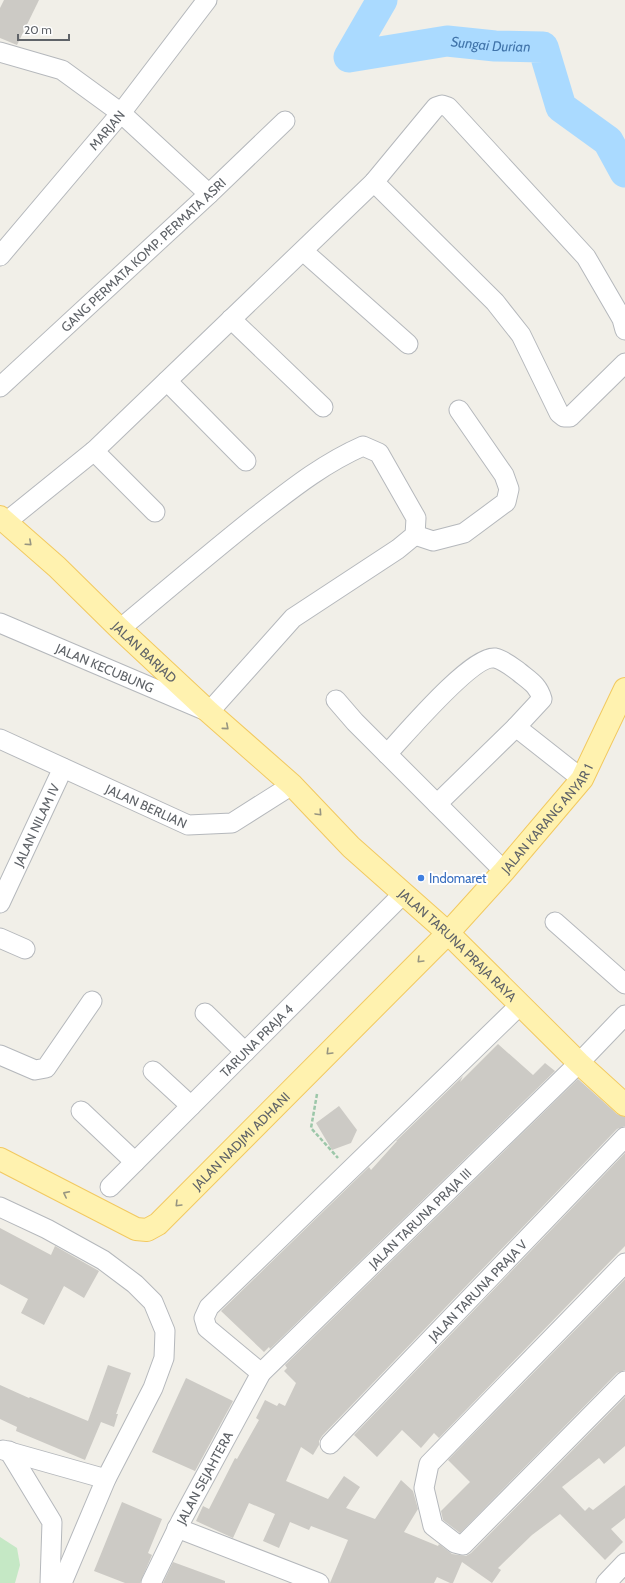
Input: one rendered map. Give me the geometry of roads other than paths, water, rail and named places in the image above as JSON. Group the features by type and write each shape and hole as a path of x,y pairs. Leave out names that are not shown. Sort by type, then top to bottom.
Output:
{"main road":[{"name":"JALAN BARJAD","path":"3,519 57,567 120,629 209,712 292,785"},
{"name":"JALAN KARANG ANYAR 1","path":"448,933 504,871 582,779 625,689"},
{"name":"JALAN TARUNA PRAJA RAYA","path":"292,785 351,847 448,933 579,1063 625,1105"},
{"name":"JALAN NADJMI ADHANI","path":"0,1159 136,1230 147,1230 158,1224 448,933"}],"street":[{"name":"MARJAN","path":"0,256 121,113 207,0"},
{"path":"0,52 62,70 121,113 209,194"},
{"path":"3,519 94,451 374,182 436,107 442,105 448,107 586,257 622,318 625,330"},
{"name":"GANG PERMATA KOMP. PERMATA ASRI","path":"0,387 209,194 285,120"},
{"path":"374,182 494,302 521,335 559,413 564,417 570,417 625,363"},
{"path":"303,251 408,344"},
{"path":"231,320 323,407"},
{"path":"167,381 246,460"},
{"path":"415,535 433,540 464,533 506,502 509,489 504,475 459,410"},
{"path":"120,629 222,544 305,479 340,456 363,446 379,453 416,518 415,535 398,549 293,618 209,712"},
{"path":"94,451 155,512"},
{"name":"JALAN KECUBUNG","path":"0,623 209,712"},
{"path":"386,754 450,686 483,661 494,658 502,661 539,688 542,699 516,727 438,804"},
{"path":"336,700 386,754 504,871"},
{"path":"516,727 582,779"},
{"name":"JALAN BERLIAN","path":"0,739 188,825 232,822 292,785"},
{"name":"JALAN NILAM IV","path":"0,903 63,768"},
{"name":"TARUNA PRAJA 4","path":"110,1187 403,894"},
{"path":"555,922 625,984"},
{"path":"0,938 25,949"},
{"path":"0,1055 36,1070 46,1068 92,1001"},
{"path":"262,1374 207,1328 204,1318 209,1307 520,1005"},
{"path":"205,1013 245,1052"},
{"name":"JALAN TARUNA PRAJA III","path":"262,1374 579,1063 625,1015"},
{"path":"153,1071 192,1106"},
{"path":"81,1112 135,1162"},
{"name":"JALAN TARUNA PRAJA V","path":"330,1444 625,1137"},
{"path":"0,1207 48,1229 103,1260 154,1302 165,1331 164,1358 153,1388 106,1479 62,1583"},
{"path":"625,1263 429,1464 424,1488 433,1526 455,1543 463,1545 625,1380"},
{"name":"JALAN SEJAHTERA","path":"151,1583 177,1528 262,1374"},
{"path":"4,1450 106,1479"},
{"path":"4,1450 52,1522 50,1583"},
{"path":"177,1528 319,1583"},
{"path":"606,1583 625,1563"}],"waterway":[{"name":"Sungai Durian","path":"382,0 349,57 447,41 495,46 543,47 561,107 608,141 625,172"}],"place":[{"name":"Indomaret","path":"421,878"}]}
